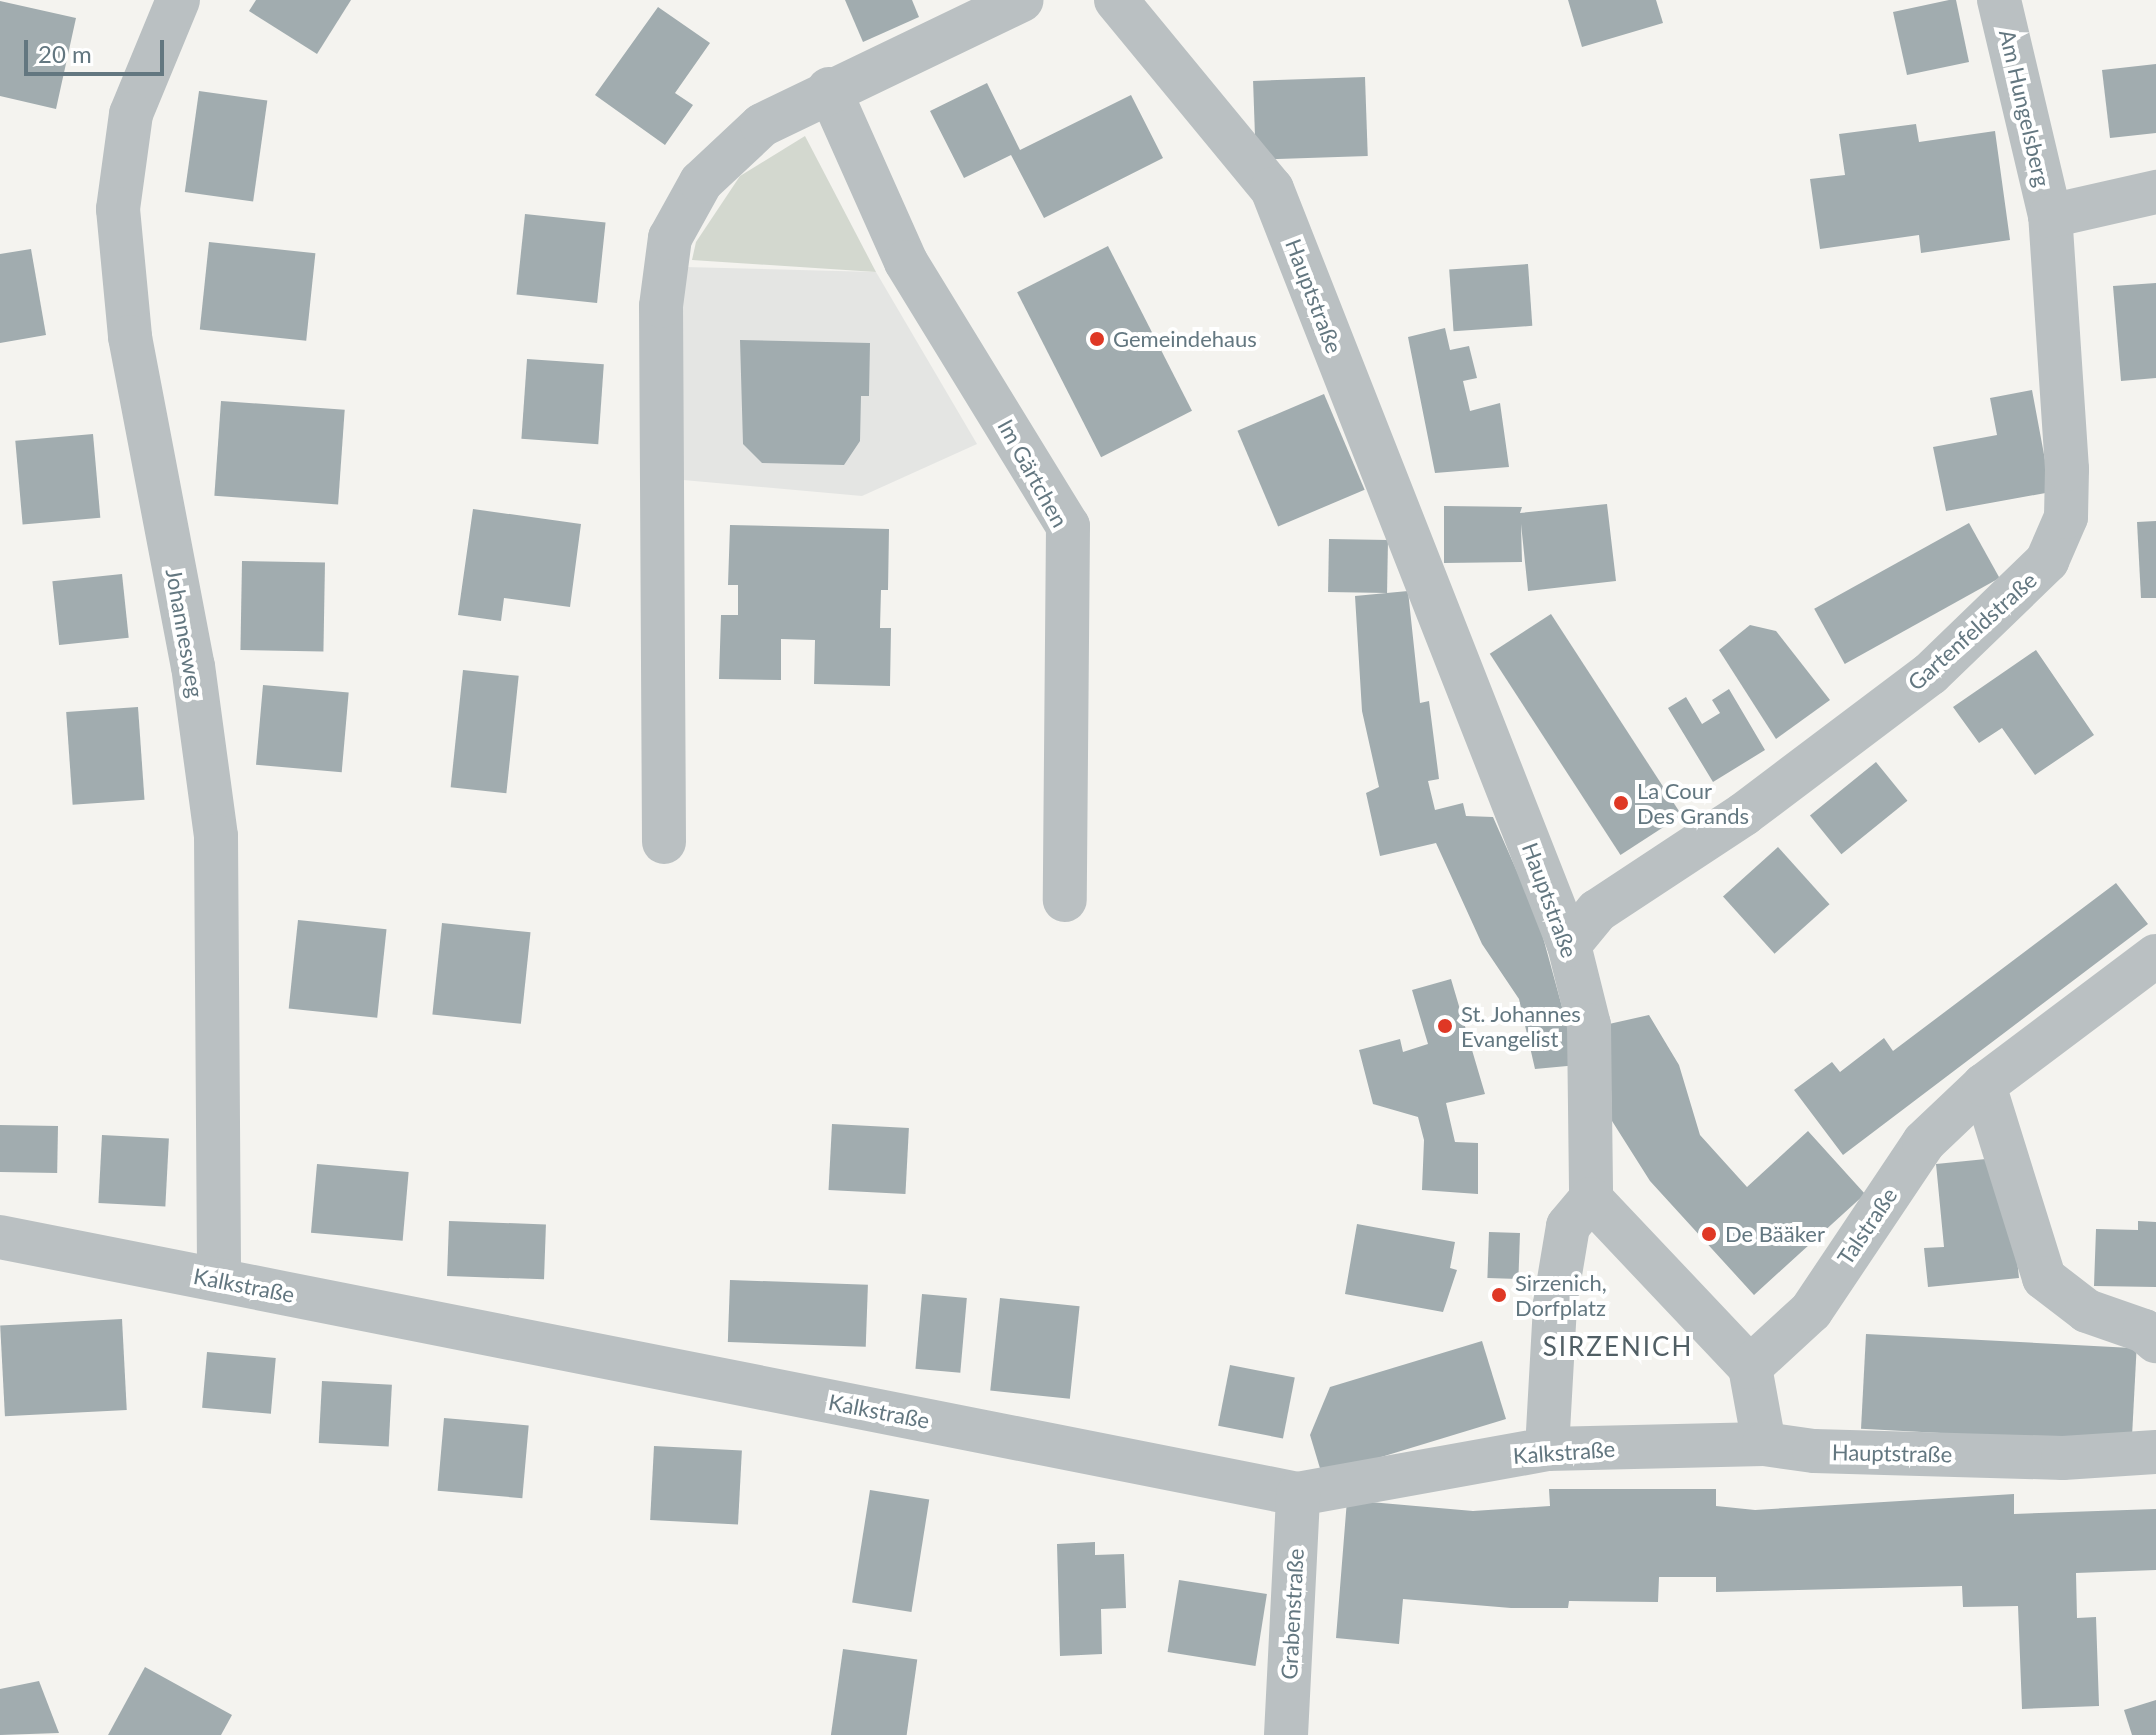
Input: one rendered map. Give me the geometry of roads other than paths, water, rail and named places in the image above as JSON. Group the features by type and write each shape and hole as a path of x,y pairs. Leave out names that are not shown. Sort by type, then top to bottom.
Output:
{"street":[{"name":"Johannesweg","path":"178,0 131,114 118,209 130,337 193,666 216,836 219,1280"},
{"path":"664,842 661,306 670,238 701,182 762,125 829,89 1022,0"},
{"name":"Hauptstraße","path":"1116,0 1272,189 1569,945 1589,1025 1591,1199"},
{"name":"Am Hungelsberg","path":"1999,0 2050,216"},
{"name":"Im Gärtchen","path":"829,89 906,262 1068,526 1065,900"},
{"path":"2050,216 2156,192"},
{"name":"Gartenfeldstraße","path":"1569,945 1597,911 1744,814 1930,674 2047,561 2066,517 2067,469 2050,216"},
{"name":"Talstraße","path":"1750,1367 1811,1311 1924,1142 1984,1085 2156,956"},
{"path":"1984,1085 2044,1278 2087,1311 2144,1331 2156,1341"},
{"path":"1547,1449 1555,1304 1568,1226 1591,1199 1750,1367 1764,1444"},
{"name":"Kalkstraße","path":"0,1237 1298,1494 1547,1449 1764,1444"},
{"name":"Hauptstraße","path":"1764,1444 1814,1451 2063,1458 2156,1452"},
{"name":"Grabenstraße","path":"1286,1735 1298,1494"}],"place":[{"name":"Gemeindehaus","path":"1097,339"},
{"name":"La Cour Des Grands","path":"1621,803"},
{"name":"St. Johannes Evangelist","path":"1445,1026"},
{"name":"De Bääker","path":"1709,1234"},
{"name":"Sirzenich, Dorfplatz","path":"1499,1295"}],"district":[{"name":"SIRZENICH","path":"1618,1347"}]}
